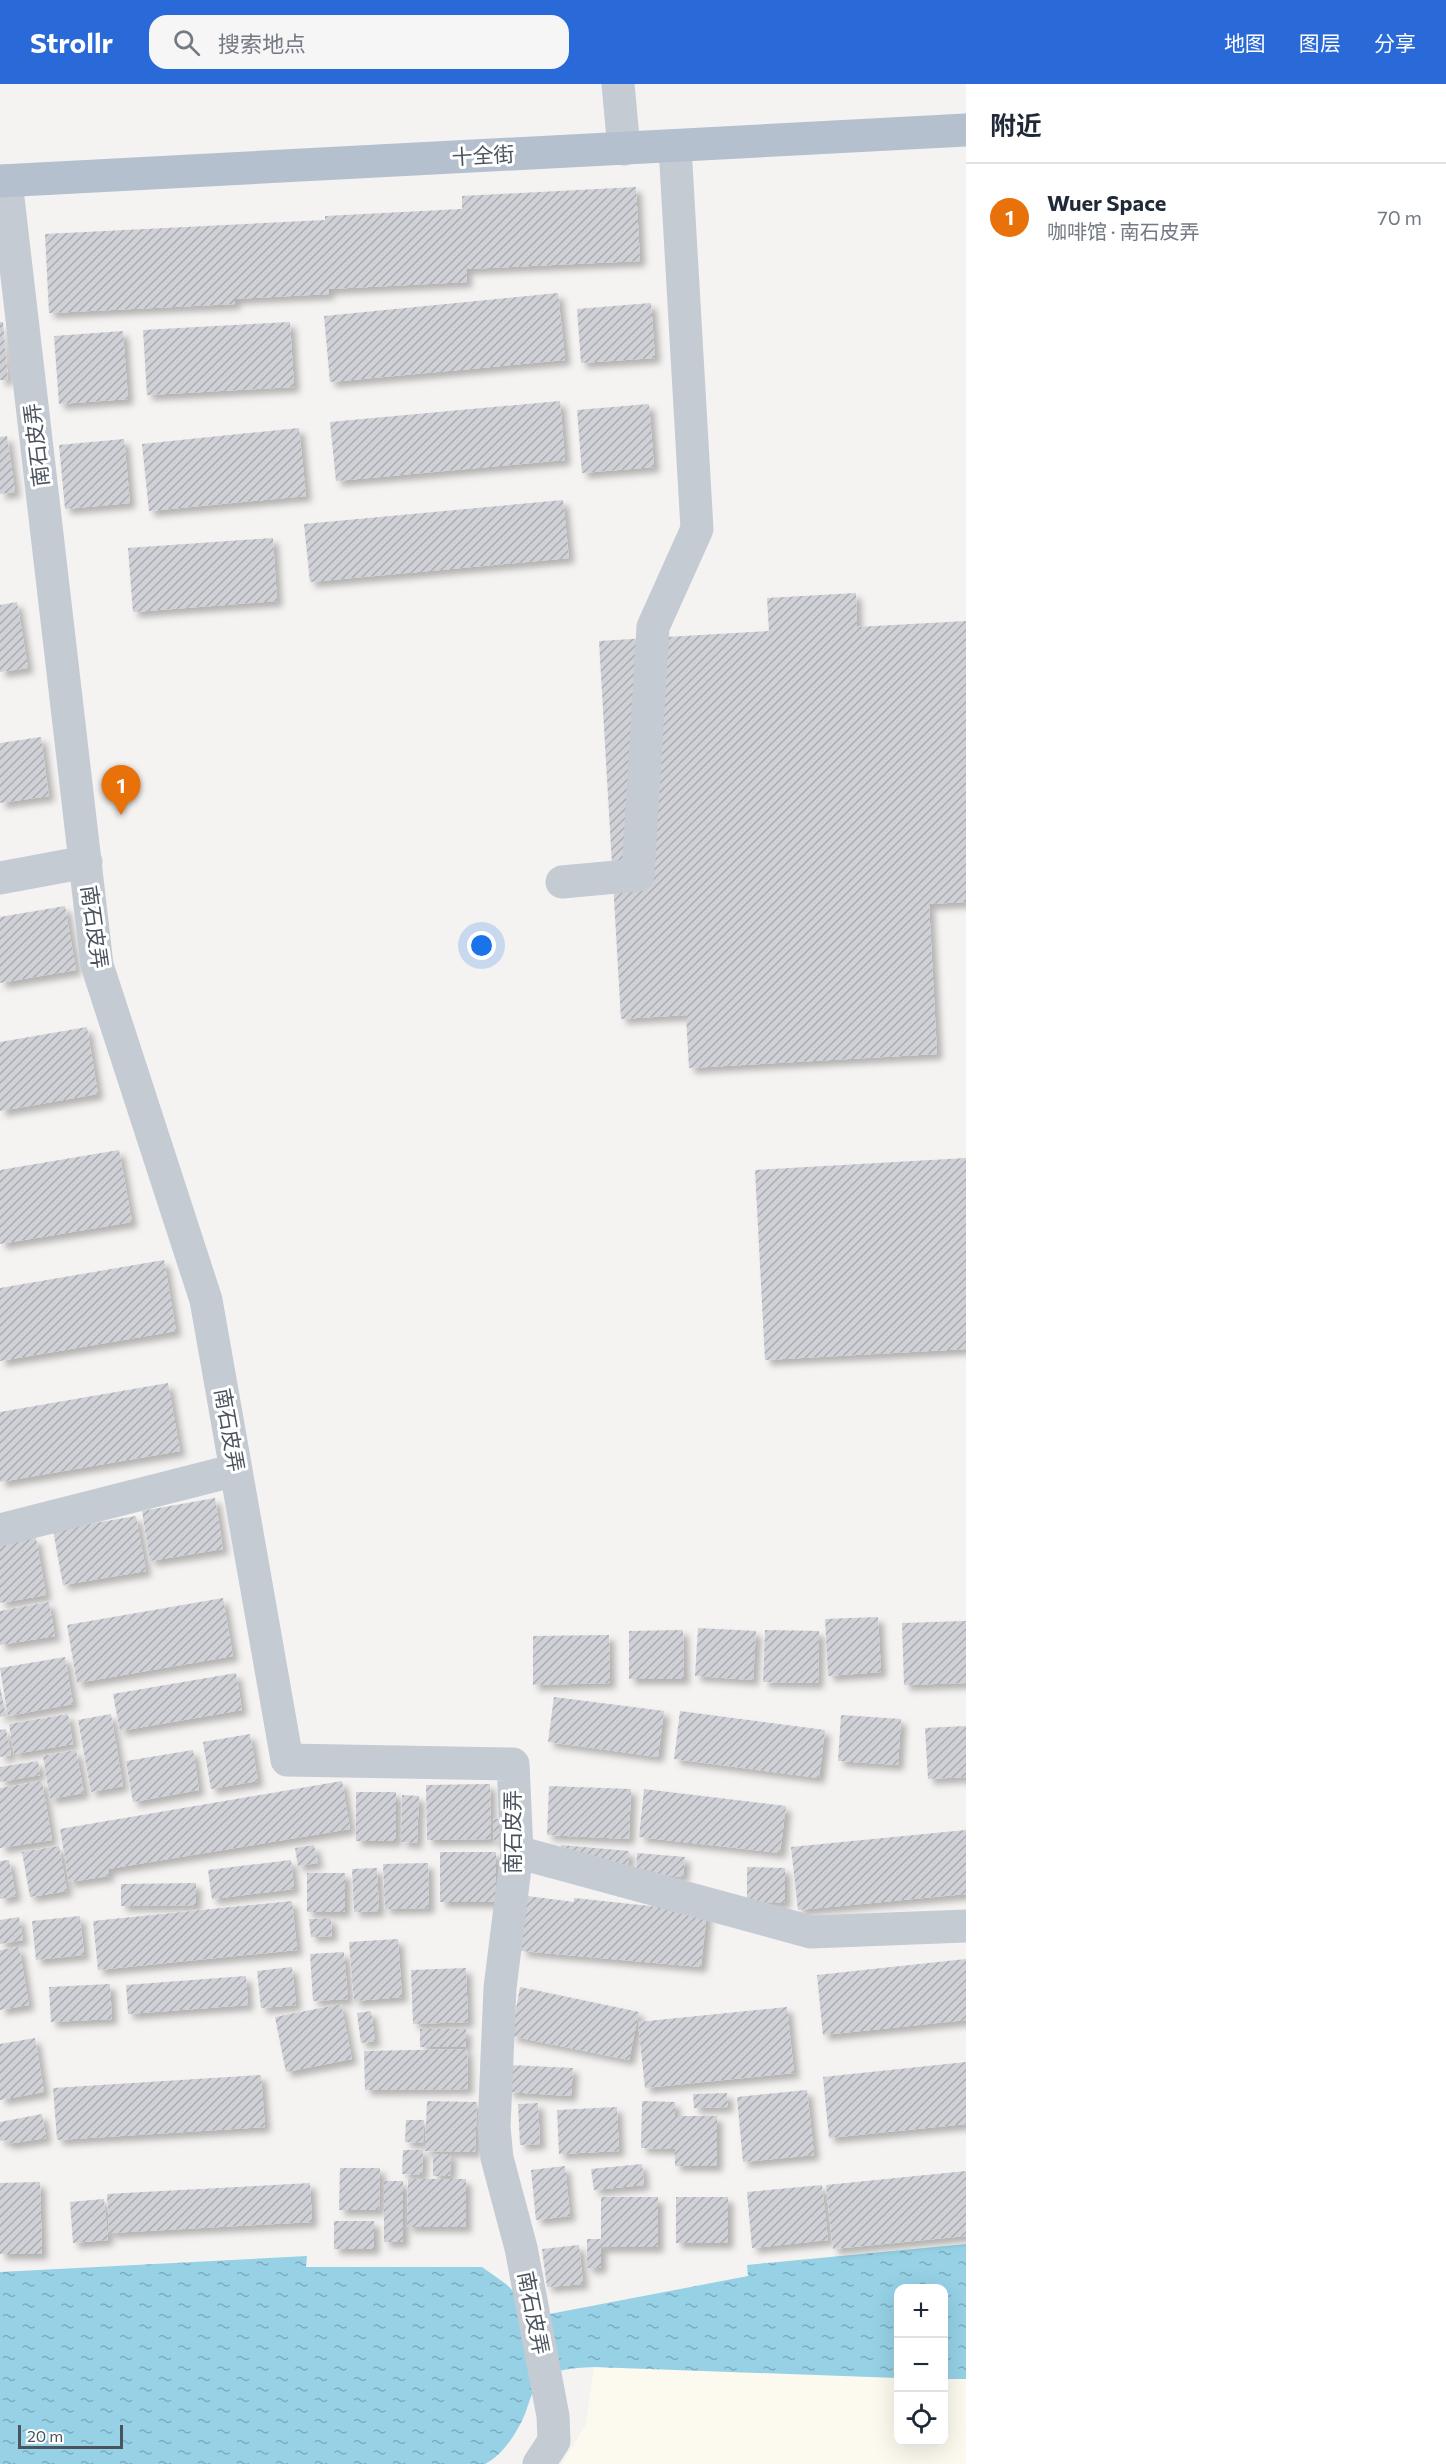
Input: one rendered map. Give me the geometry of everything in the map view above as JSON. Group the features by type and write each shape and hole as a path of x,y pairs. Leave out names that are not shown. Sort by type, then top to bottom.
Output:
{"main road":[{"name":"十全街","path":"3,181 966,130"}],"street":[{"path":"618,84 624,149"},
{"path":"562,882 638,875 653,627 697,529 675,147"},
{"name":"南石皮弄","path":"3,181 97,965 206,1300 287,1760 513,1764 517,1852 500,1988 494,2127 497,2158 521,2248 553,2416 554,2441 539,2464"},
{"path":"0,878 86,862"},
{"path":"0,1530 236,1470"},
{"path":"517,1852 811,1932 966,1926"}],"shaded area":[{"path":"594,2367 894,2378 894,2446 948,2446 948,2379 966,2379 966,2464 562,2464 586,2424"}],"water":[{"path":"966,2244 966,2379 948,2379 948,2284 894,2284 894,2378 594,2367 562,2370 544,2378 537,2386 514,2436 498,2455 485,2464 0,2464 0,2272 307,2256 306,2267 482,2267 506,2284 539,2316 748,2276 747,2265"}],"building":[{"path":"636,187 640,261 466,269 467,282 329,289 329,294 235,299 235,304 49,313 45,234 325,220 325,216 462,209 462,196"},
{"path":"558,293 565,360 330,382 324,316"},
{"path":"651,303 655,358 581,363 577,309"},
{"path":"0,322 3,322 8,380 0,380"},
{"path":"290,322 294,387 147,395 143,330"},
{"path":"123,331 128,399 59,404 54,336"},
{"path":"560,401 565,460 336,481 330,422"},
{"path":"649,404 654,467 582,473 577,410"},
{"path":"299,428 306,496 149,511 142,444"},
{"path":"7,436 15,492 0,494 0,437"},
{"path":"124,439 130,503 65,509 59,445"},
{"path":"563,500 569,558 310,582 304,524"},
{"path":"273,538 277,601 133,612 128,548"},
{"path":"856,593 857,627 966,621 966,902 929,904 937,1054 689,1068 686,1015 621,1019 599,641 769,631 767,598"},
{"path":"17,602 28,668 0,672 0,605"},
{"path":"41,737 49,796 0,803 0,743"},
{"path":"65,906 76,970 0,983 0,917"},
{"path":"87,1027 98,1094 0,1111 0,1042"},
{"path":"119,1150 132,1222 0,1244 0,1170"},
{"path":"966,1158 966,1349 765,1360 755,1170"},
{"path":"164,1260 176,1331 0,1361 0,1288"},
{"path":"168,1383 180,1451 0,1482 0,1412"},
{"path":"215,1498 223,1549 150,1561 142,1511"},
{"path":"136,1516 146,1571 63,1585 53,1530"},
{"path":"36,1538 46,1595 0,1603 0,1544"},
{"path":"223,1598 233,1656 77,1683 67,1625"},
{"path":"49,1602 55,1636 0,1645 0,1611"},
{"path":"878,1617 881,1672 828,1676 825,1619"},
{"path":"966,1621 966,1683 904,1685 902,1623"},
{"path":"698,1628 756,1631 753,1680 695,1676"},
{"path":"683,1630 684,1679 629,1679 629,1631"},
{"path":"765,1630 819,1631 818,1683 763,1682"},
{"path":"609,1635 610,1683 533,1685 533,1636"},
{"path":"65,1657 73,1704 8,1716 0,1668"},
{"path":"236,1673 242,1710 120,1731 113,1694"},
{"path":"0,1686 6,1716 0,1717"},
{"path":"554,1697 664,1711 658,1757 548,1742"},
{"path":"680,1711 825,1730 819,1778 674,1759"},
{"path":"68,1714 73,1744 14,1754 9,1724"},
{"path":"111,1714 123,1786 91,1792 78,1720"},
{"path":"841,1715 901,1719 898,1765 838,1761"},
{"path":"966,1726 966,1777 928,1779 925,1728"},
{"path":"6,1729 11,1755 0,1757 0,1730"},
{"path":"250,1734 258,1781 211,1789 203,1742"},
{"path":"76,1750 84,1793 50,1799 43,1756"},
{"path":"193,1750 199,1790 133,1802 126,1761"},
{"path":"38,1761 40,1775 0,1782 0,1767"},
{"path":"42,1781 52,1840 0,1848 0,1788"},
{"path":"342,1781 350,1829 108,1869 109,1876 69,1882 60,1829"},
{"path":"490,1784 491,1839 427,1840 426,1785"},
{"path":"549,1786 631,1789 629,1839 547,1835"},
{"path":"644,1789 786,1806 780,1853 639,1837"},
{"path":"356,1792 396,1792 396,1841 356,1841"},
{"path":"402,1795 419,1796 417,1843 401,1842"},
{"path":"506,1818 507,1841 494,1842 493,1819"},
{"path":"966,1830 966,1894 798,1910 791,1847"},
{"path":"314,1845 318,1863 298,1866 295,1848"},
{"path":"561,1845 629,1851 628,1865 560,1860"},
{"path":"59,1846 67,1891 30,1897 22,1852"},
{"path":"440,1852 496,1852 496,1902 440,1902"},
{"path":"637,1853 685,1857 683,1877 636,1872"},
{"path":"9,1860 16,1896 0,1899 0,1861"},
{"path":"291,1860 294,1889 212,1899 208,1870"},
{"path":"428,1863 429,1908 385,1909 383,1864"},
{"path":"747,1867 785,1868 785,1903 747,1902"},
{"path":"377,1868 379,1911 354,1912 352,1869"},
{"path":"307,1873 345,1873 345,1912 307,1912"},
{"path":"196,1883 196,1905 121,1906 121,1884"},
{"path":"527,1896 574,1902 574,1898 707,1912 701,1967 521,1951"},
{"path":"292,1901 297,1950 98,1970 93,1921"},
{"path":"80,1916 84,1955 36,1960 32,1921"},
{"path":"19,1917 23,1940 0,1944 0,1920"},
{"path":"331,1918 332,1936 311,1937 309,1919"},
{"path":"398,1939 402,1997 354,2001 349,1942"},
{"path":"19,1947 29,2005 0,2010 0,1950"},
{"path":"344,1952 348,1999 313,2001 310,1954"},
{"path":"966,1959 966,2020 823,2035 817,1975"},
{"path":"292,1967 296,2005 261,2008 257,1971"},
{"path":"466,1968 468,2022 413,2024 411,1970"},
{"path":"246,1976 248,2005 128,2014 126,1985"},
{"path":"110,1984 112,2019 51,2022 49,1987"},
{"path":"520,1987 639,2012 629,2060 511,2036"},
{"path":"341,2004 352,2059 286,2072 275,2017"},
{"path":"787,2007 794,2073 645,2088 638,2022"},
{"path":"371,2011 375,2041 361,2043 357,2013"},
{"path":"420,2029 466,2029 466,2047 420,2047"},
{"path":"35,2038 44,2092 0,2100 0,2044"},
{"path":"467,2049 468,2089 365,2090 364,2051"},
{"path":"966,2062 966,2124 829,2138 823,2077"},
{"path":"509,2065 573,2068 571,2096 508,2092"},
{"path":"261,2075 265,2127 57,2140 53,2088"},
{"path":"807,2090 814,2155 743,2162 737,2097"},
{"path":"727,2093 728,2107 694,2108 693,2094"},
{"path":"427,2101 477,2102 475,2152 425,2151"},
{"path":"642,2101 675,2102 675,2116 717,2116 717,2166 675,2166 675,2149 641,2148"},
{"path":"538,2103 540,2144 520,2145 518,2104"},
{"path":"617,2107 619,2151 559,2154 557,2110"},
{"path":"42,2114 46,2138 7,2144 7,2140 0,2141 0,2122"},
{"path":"406,2120 424,2120 423,2143 405,2142"},
{"path":"403,2150 423,2150 422,2175 402,2174"},
{"path":"433,2154 451,2154 450,2176 433,2176"},
{"path":"642,2164 644,2185 594,2190 591,2169"},
{"path":"565,2166 570,2216 536,2220 531,2170"},
{"path":"340,2168 380,2168 379,2210 339,2210"},
{"path":"966,2171 966,2236 833,2249 826,2185"},
{"path":"408,2179 466,2179 466,2227 407,2227"},
{"path":"384,2181 403,2181 403,2242 384,2242"},
{"path":"40,2182 42,2254 0,2254 0,2183"},
{"path":"310,2183 312,2222 109,2233 107,2194"},
{"path":"822,2185 828,2240 752,2248 747,2192"},
{"path":"601,2197 658,2197 658,2247 601,2247 601,2268 587,2268 587,2239 601,2239"},
{"path":"676,2197 728,2197 728,2243 676,2243"},
{"path":"104,2199 108,2240 73,2243 70,2202"},
{"path":"334,2221 374,2221 374,2249 334,2249"},
{"path":"579,2245 583,2284 547,2287 542,2249"}],"place":[{"name":"Wuer Space","path":"121,815"}]}
